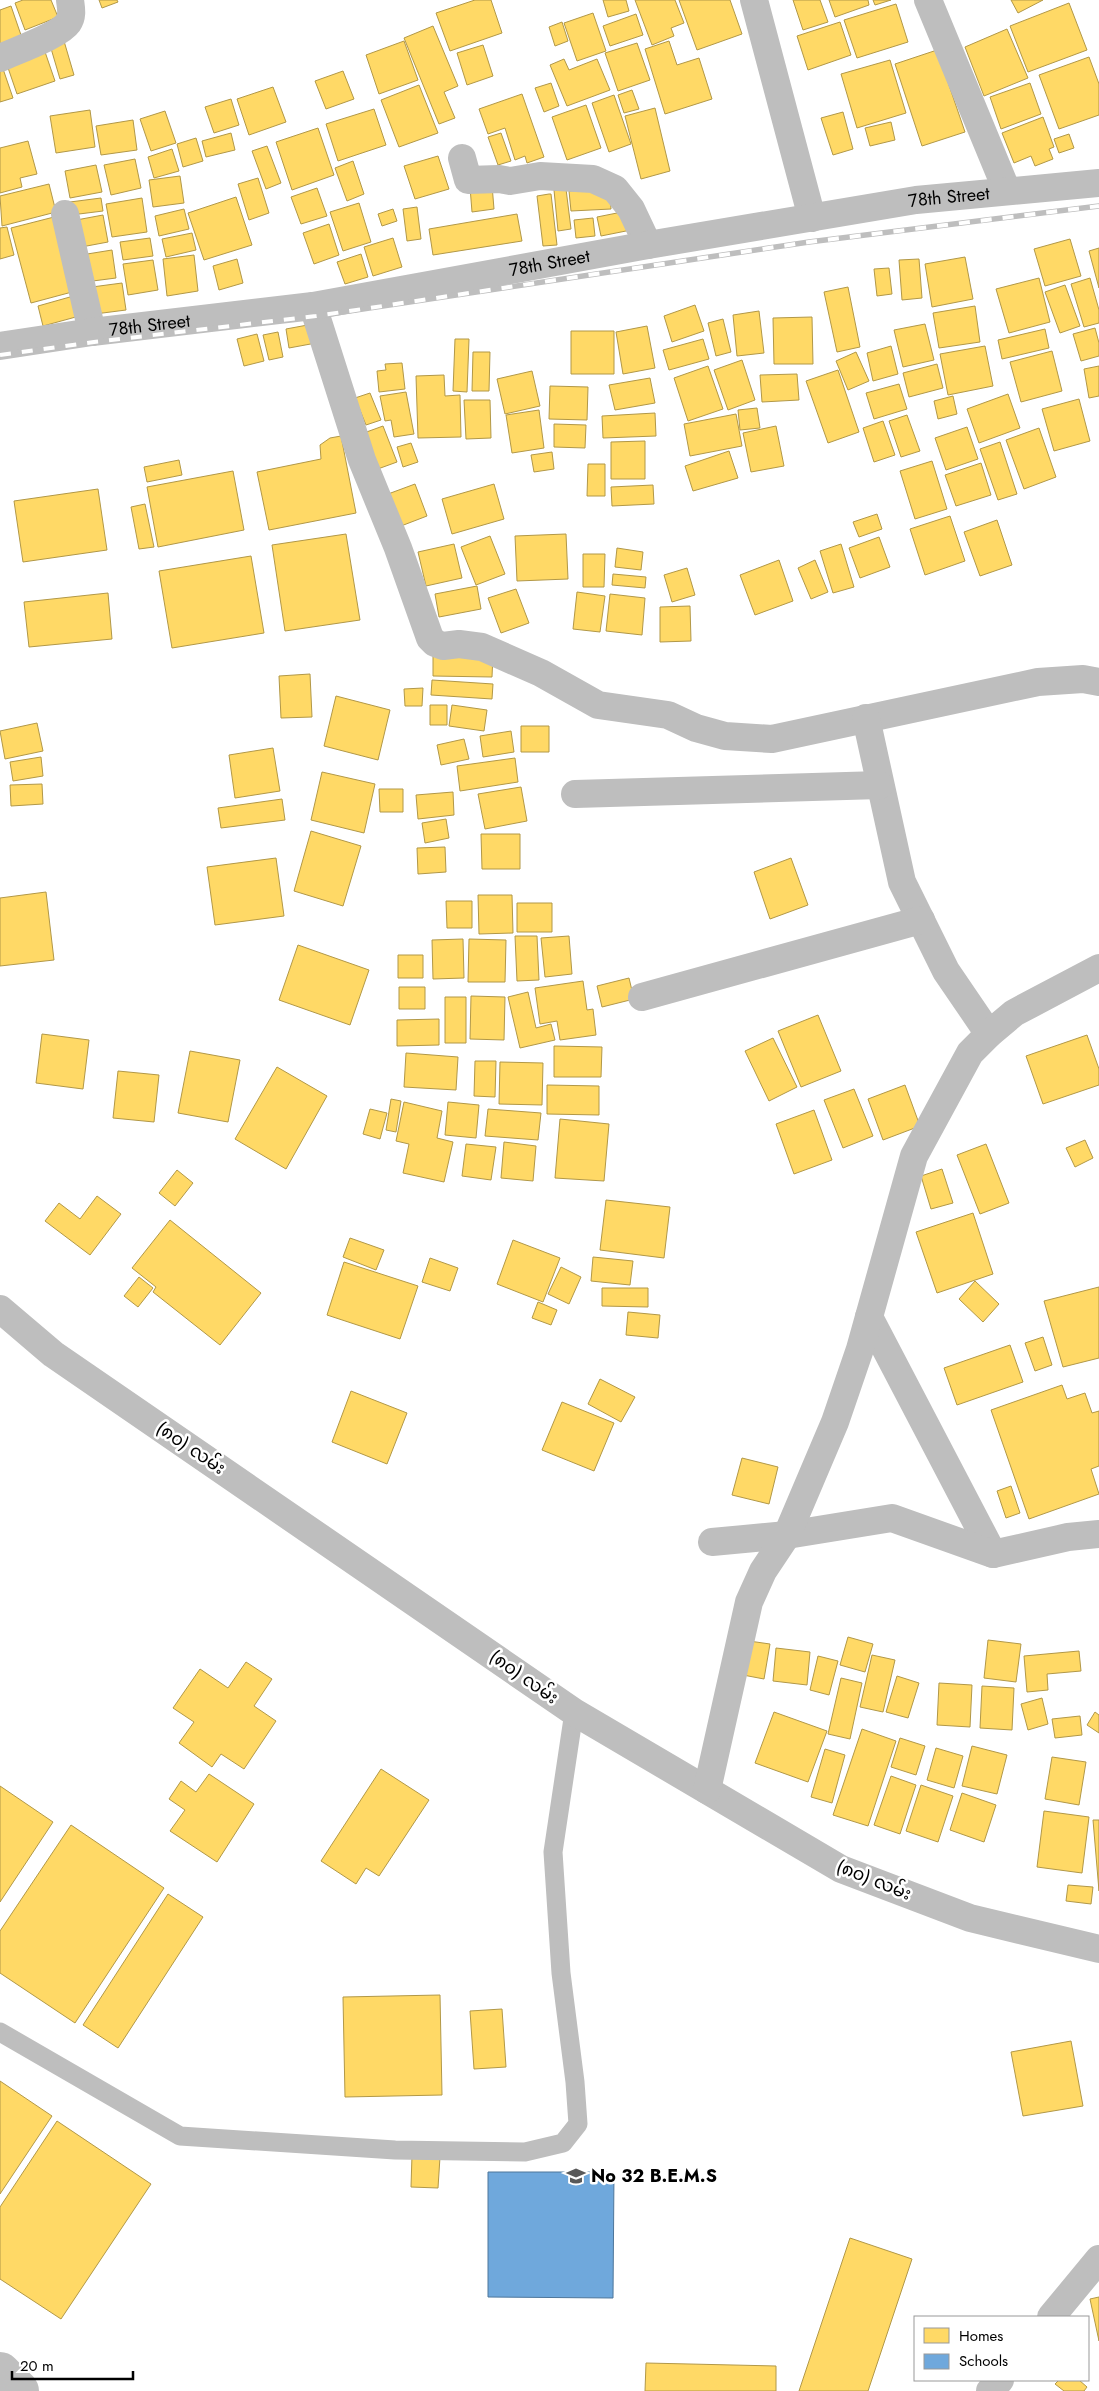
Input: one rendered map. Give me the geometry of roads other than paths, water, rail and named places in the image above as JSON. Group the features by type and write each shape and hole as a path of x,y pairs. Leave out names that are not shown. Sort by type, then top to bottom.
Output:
{"street":[{"path":"0,58 60,30 69,23 72,12 70,0"},
{"path":"754,0 812,218"},
{"path":"928,0 1007,191"},
{"path":"462,158 468,180 499,179 510,181 540,176 593,179 615,189 631,208 648,245"},
{"name":"78th Street","path":"0,346 92,332 313,306 648,245 916,200 1099,183"},
{"path":"65,214 92,332"},
{"path":"313,306 362,460 398,548 430,638 435,643 482,647 541,673 598,705 668,716 696,728 725,736 772,739 1038,682 1083,680 1099,682"},
{"path":"866,718 902,882 946,971 989,1034"},
{"path":"575,794 880,785"},
{"path":"642,997 920,920"},
{"path":"707,1790 749,1602 763,1571 787,1535 834,1422 869,1316 914,1156 970,1053 1014,1013 1099,968"},
{"name":"(၈၀) လမ်း","path":"0,1308 53,1354 574,1712 841,1869 970,1918 1099,1949"},
{"path":"869,1316 993,1554"},
{"path":"712,1542 787,1535 892,1518 993,1554 1068,1537 1099,1534"},
{"path":"1052,2316 1099,2259"},
{"path":"990,2391 999,2381"}],"lane":[{"path":"0,2032 180,2136 395,2150 524,2152 563,2143 578,2124 575,2082 561,1973 553,1852 574,1712"}],"waterway":[{"path":"0,2373 18,2391"}],"railway":[{"path":"0,355 316,316 809,242 1099,206"}],"place":[{"name":"No 32 B.E.M.S","path":"576,2176"}]}
